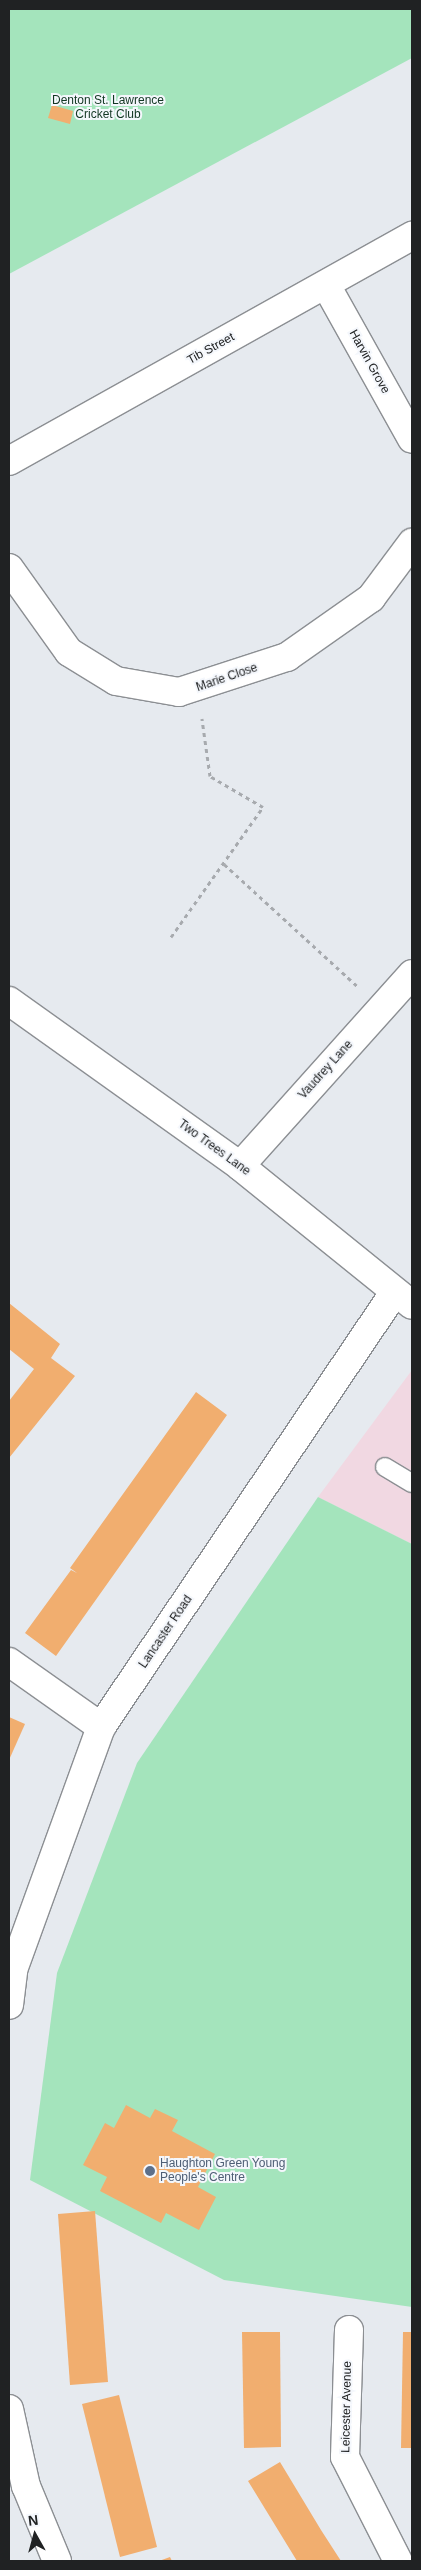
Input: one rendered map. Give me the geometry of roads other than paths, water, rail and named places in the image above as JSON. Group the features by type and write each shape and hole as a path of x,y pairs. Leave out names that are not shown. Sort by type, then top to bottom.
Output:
{"street":[{"name":"Tib Street","path":"9,461 412,236"},
{"name":"Harvin Grove","path":"326,285 412,439"},
{"name":"Marie Close","path":"9,568 69,652 116,681 179,692 198,689 287,657 371,598 412,543"},
{"name":"Vaudrey Lane","path":"240,1166 412,974"},
{"name":"Two Trees Lane","path":"9,1001 240,1166 403,1299"},
{"name":"Lancaster Road","path":"9,2005 11,1970 102,1727 403,1299"},
{"path":"9,1662 102,1727"},
{"name":"Leicester Avenue","path":"349,2330 346,2457 398,2561"},
{"path":"9,2408 26,2486 57,2561"}],"lane":[{"path":"386,1467 412,1483"}],"place":[{"name":"Haughton Green Young People's Centre","path":"150,2171"}],"park label":[{"name":"Denton St. Lawrence Cricket Club","path":"108,108"}]}
